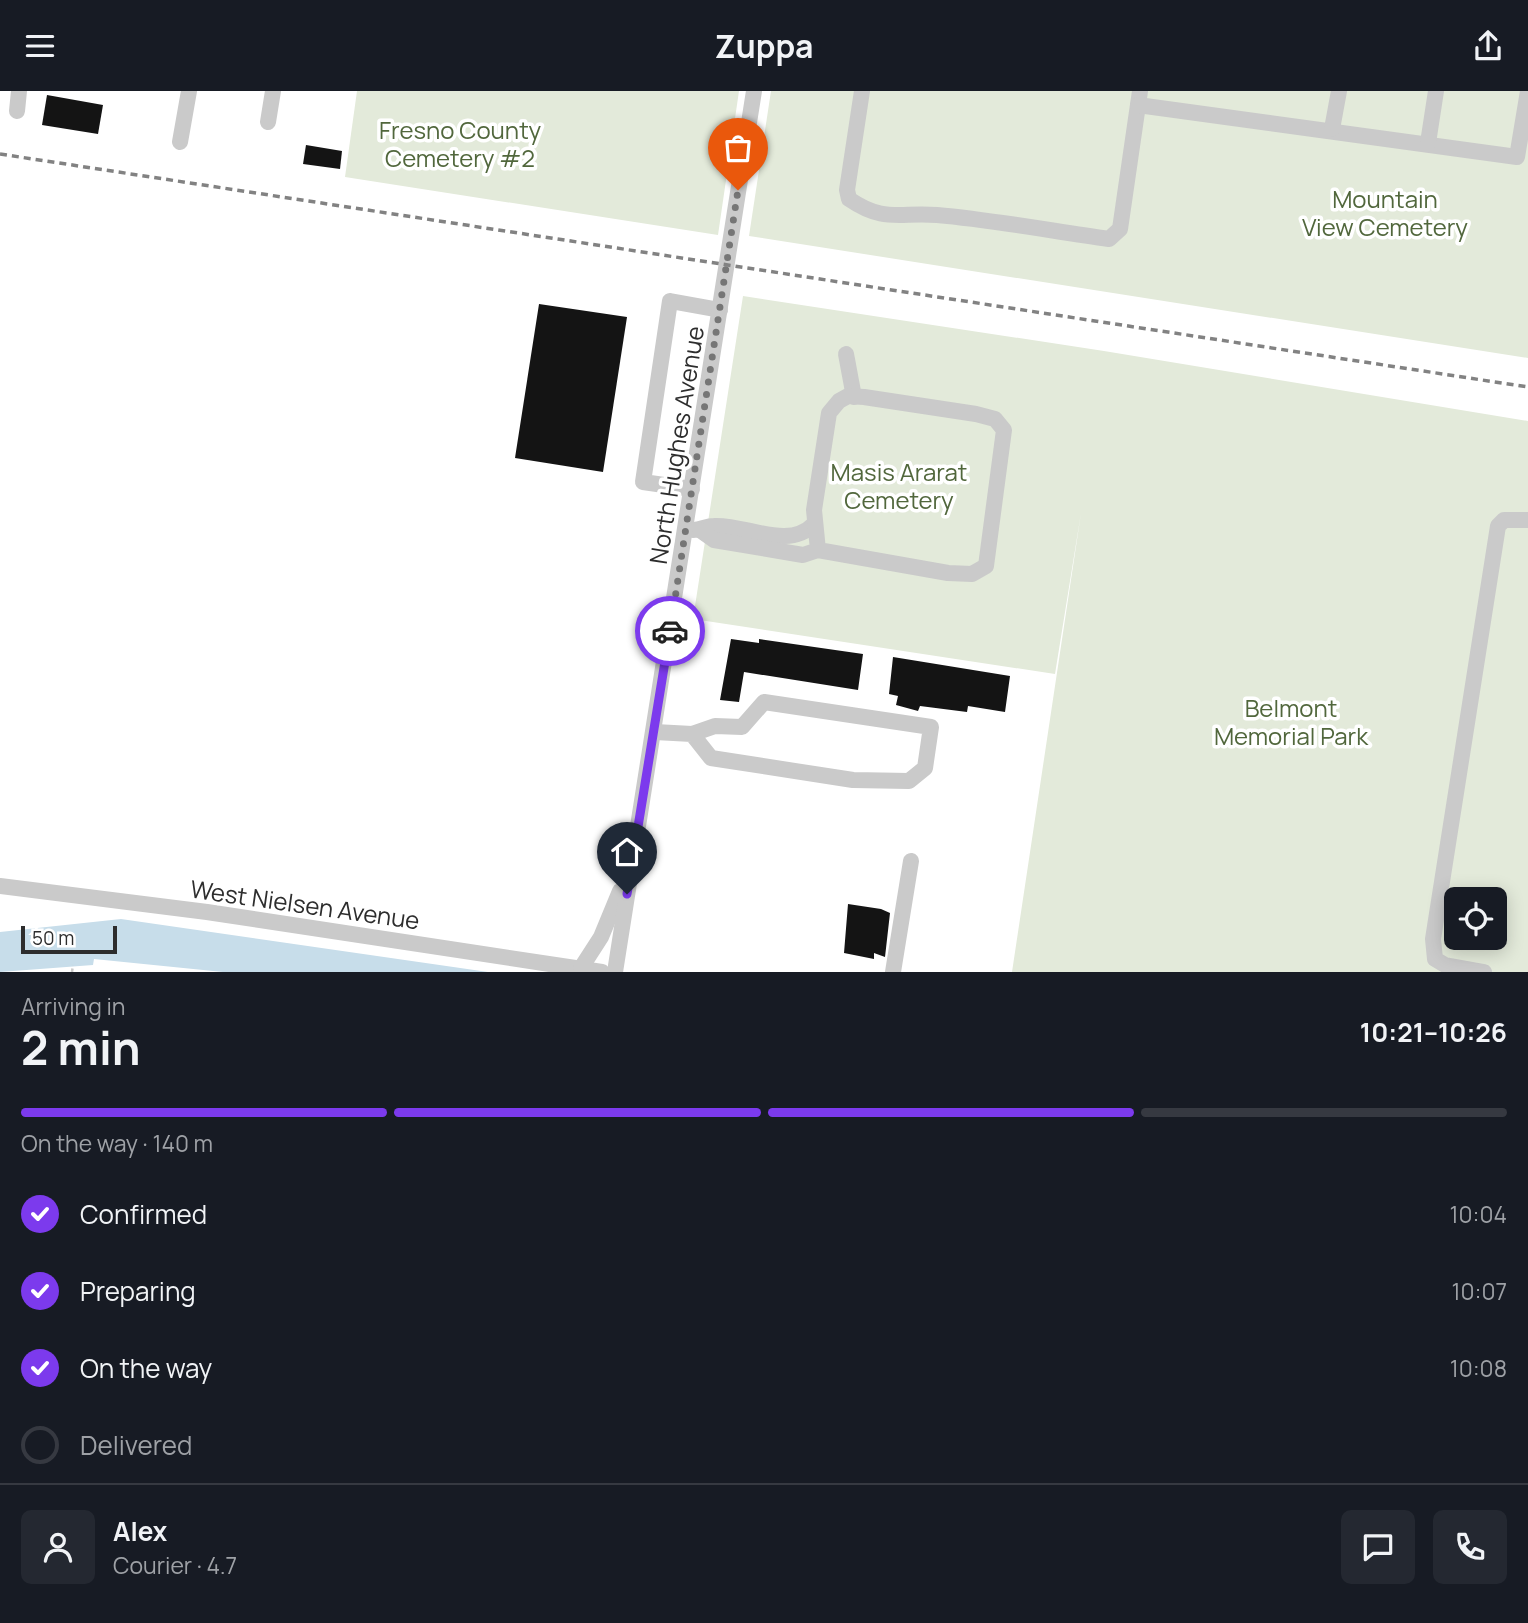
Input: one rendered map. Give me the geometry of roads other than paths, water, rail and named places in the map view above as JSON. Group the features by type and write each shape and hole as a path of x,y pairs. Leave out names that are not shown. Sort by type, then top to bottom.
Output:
{"street":[{"path":"17,111 19,91"},
{"path":"180,142 189,91"},
{"path":"268,122 273,91"},
{"name":"North Hughes Avenue","path":"615,972 654,732 693,530 692,489 754,91"},
{"path":"862,91 847,190 849,199 865,210 894,217 935,215 1109,239 1120,229 1139,98 1517,157 1528,91"},
{"path":"1332,129 1339,91"},
{"path":"1428,143 1436,91"},
{"path":"692,489 643,482 670,301 720,310"},
{"path":"846,354 854,397"},
{"path":"693,530 714,540 803,555 818,551 948,573 972,574 986,566 1004,430 995,419 976,414 854,397 839,401 829,413 819,467 814,524 818,551"},
{"path":"1484,972 1445,965 1435,959 1433,940 1498,526 1504,520 1528,520"},
{"path":"693,530 716,526 787,537 807,532 814,524"},
{"path":"654,732 692,734 715,726 742,727 764,702 931,727 925,768 909,781 853,780 711,758 692,734"},
{"path":"581,968 613,912 635,842"},
{"path":"893,972 911,861"},
{"name":"West Nielsen Avenue","path":"0,886 207,912 603,972"}],"water":[{"path":"121,919 488,972 223,972 94,959 93,965 0,972 0,932"}],"railway":[{"path":"0,154 1528,387"}],"park label":[{"name":"Fresno County Cemetery #2","path":"460,143"},
{"name":"Mountain View Cemetery","path":"1385,212"},
{"name":"Masis Ararat Cemetery","path":"899,485"},
{"name":"Belmont Memorial Park","path":"1291,721"}]}
